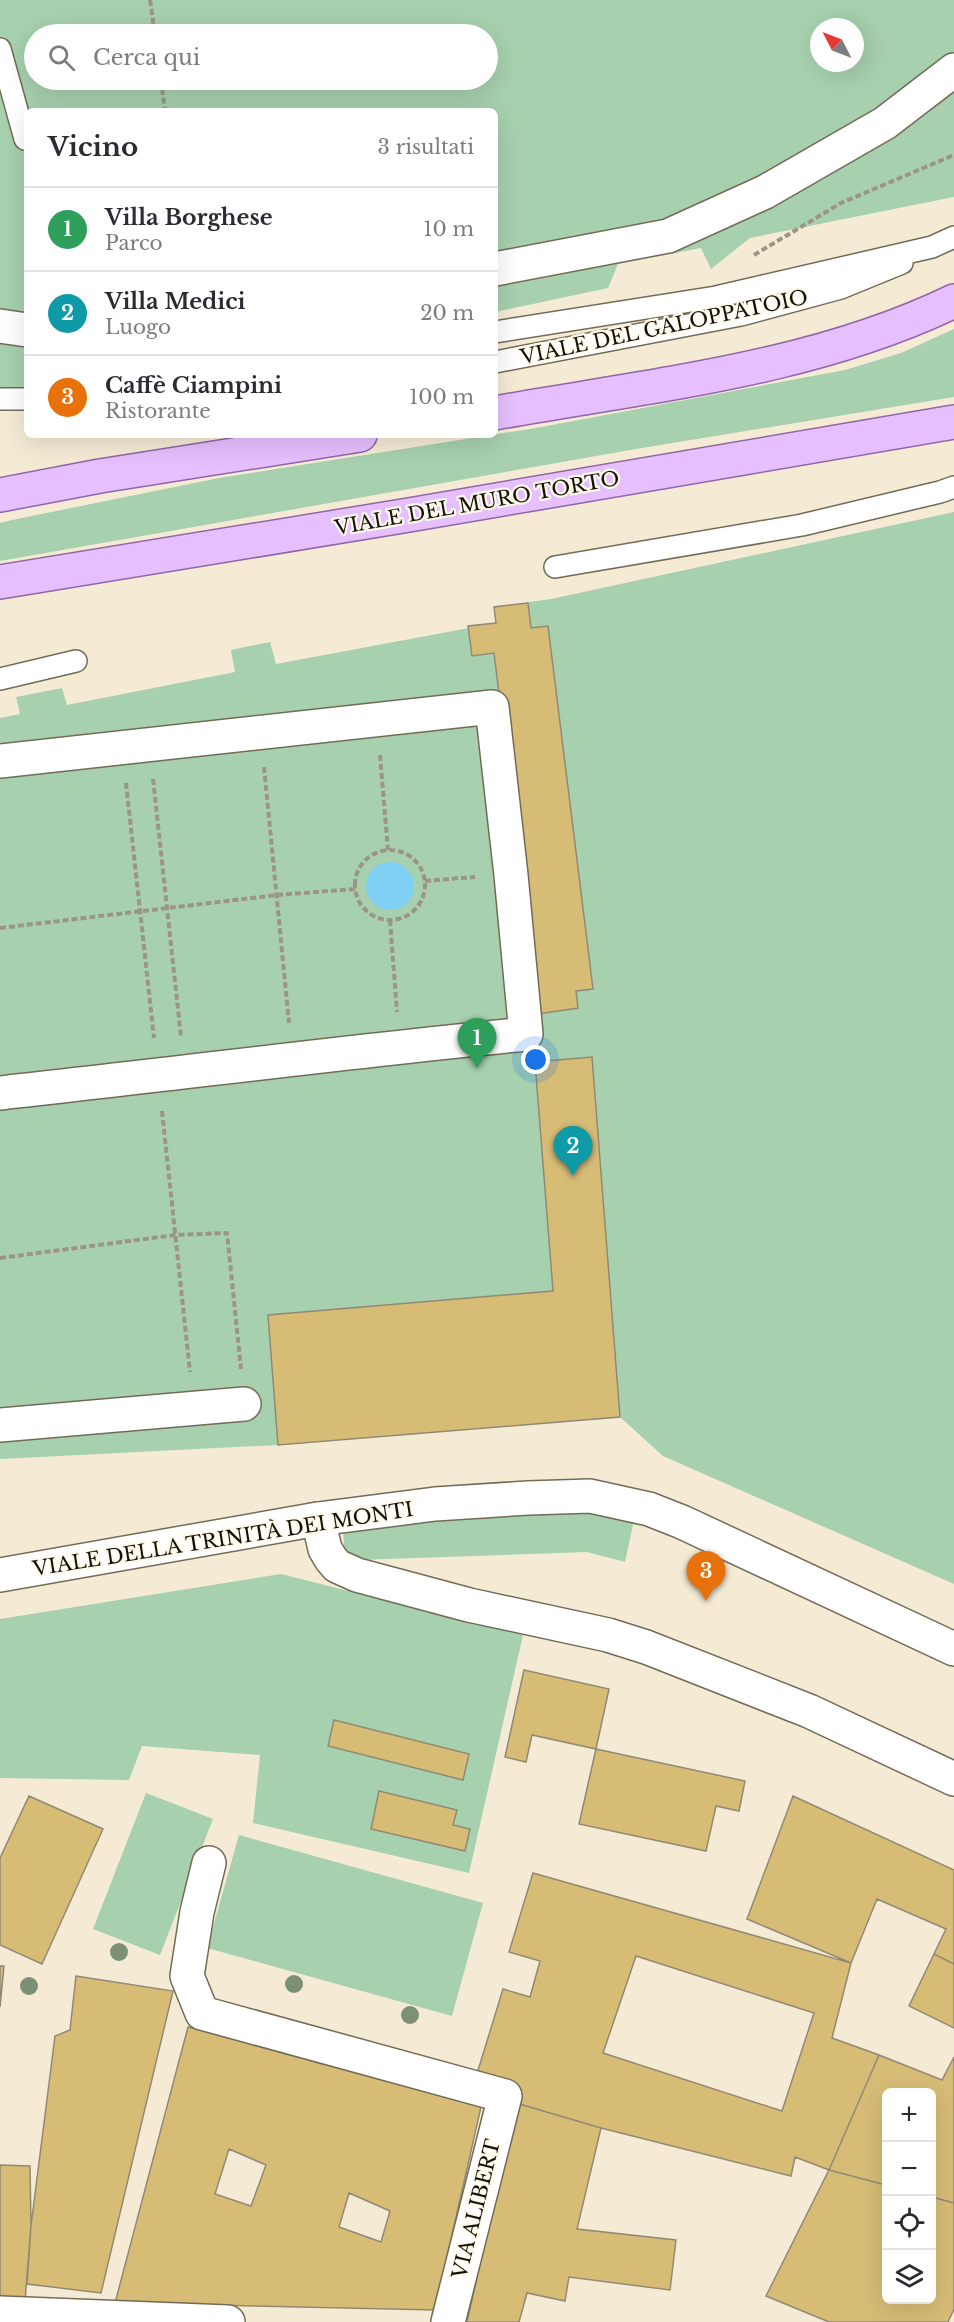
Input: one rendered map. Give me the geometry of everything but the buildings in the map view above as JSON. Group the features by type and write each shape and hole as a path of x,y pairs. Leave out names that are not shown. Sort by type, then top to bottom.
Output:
{"main road":[{"path":"498,411 746,369 797,357 847,343 954,302"},
{"name":"VIALE DEL MURO TORTO","path":"0,582 954,422"},
{"path":"0,495 100,476 341,438"}],"street":[{"path":"498,267 668,236 765,192 885,123 954,70"},
{"path":"0,326 24,330"},
{"path":"0,761 492,707 526,1034 399,1046 0,1093"},
{"path":"0,1425 244,1404"},
{"name":"VIALE DELLA TRINITÀ DEI MONTI","path":"0,1575 318,1519 435,1504 590,1496 649,1509 682,1522 954,1649"},
{"path":"318,1519 325,1549 331,1559 337,1566 357,1575 469,1605 608,1635 646,1647 809,1711 954,1779"},
{"name":"VIA ALIBERT","path":"209,1863 197,1912 187,1977 202,2013 505,2096 448,2322"},
{"path":"0,2313 228,2322"}],"lane":[{"path":"0,49 24,135"},
{"name":"VIALE DEL GALOPPATOIO","path":"498,361 610,342 777,306 862,281 954,237"},
{"name":"VIALE DEL GALOPPATOIO","path":"498,332 716,297 932,247"},
{"path":"0,399 24,399"},
{"path":"555,567 802,525 954,487"},
{"path":"0,679 76,662"}],"path":[{"path":"150,0 154,24"},
{"path":"162,90 165,108"},
{"path":"746,259 841,203 954,155"},
{"path":"377,720 388,850"},
{"path":"260,733 292,1060"},
{"path":"149,744 185,1072"},
{"path":"388,850 408,855 416,862 425,881 424,893 412,912 401,918 390,920 380,919 370,914 357,898 355,889 360,867 368,858 388,850"},
{"path":"425,881 511,875"},
{"path":"0,928 277,895 355,889"},
{"path":"390,920 399,1046"},
{"path":"0,1258 175,1235 227,1233 244,1404"}],"green space":[{"path":"0,0 954,0 954,197 750,238 711,269 701,248 618,264 608,288 498,311 498,108 24,108 24,399 0,403"},
{"path":"954,329 954,397 636,449 0,561 0,523 12,520 219,478 473,438 498,438 498,434 845,370 901,353"},
{"path":"954,512 954,1584 663,1456 620,1417 278,1445 0,1459 0,718 20,714 16,697 62,688 67,705 235,672 231,650 270,642 276,664 496,623 494,607 551,599"},
{"path":"579,1509 634,1520 625,1562 587,1552 358,1560 344,1548 343,1525"},
{"path":"281,1574 523,1635 469,1873 253,1823 260,1755 142,1746 129,1780 0,1778 0,1619"},
{"path":"146,1793 213,1819 160,1955 93,1929"},
{"path":"239,1835 483,1903 452,2016 207,1948"}],"water":[{"path":"390,862 407,869 414,886 407,903 390,910 373,903 366,886 373,869"}],"place":[{"name":"Villa Borghese","path":"477,1068"},
{"name":"Villa Medici","path":"573,1176"},
{"name":"Caffè Ciampini","path":"706,1601"}]}
